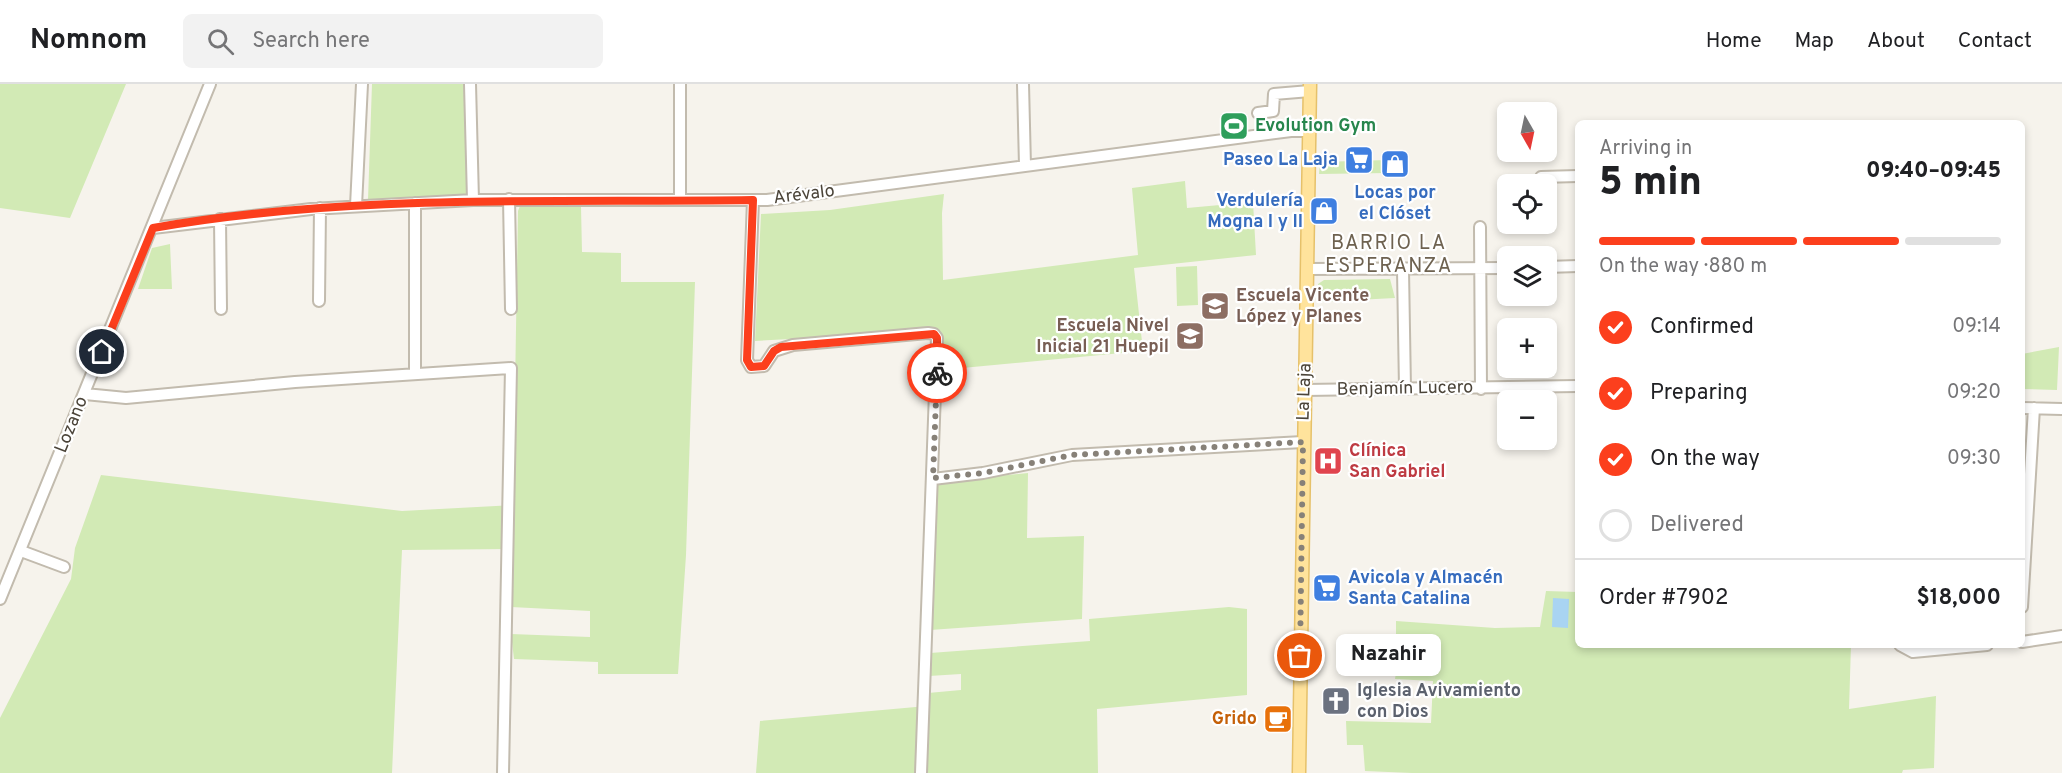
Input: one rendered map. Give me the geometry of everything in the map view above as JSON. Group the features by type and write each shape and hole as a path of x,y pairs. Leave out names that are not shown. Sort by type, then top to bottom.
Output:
{"main road":[{"name":"La Laja","path":"1299,773 1310,87"}],"street":[{"name":"Lozano","path":"0,599 210,84"},
{"path":"356,206 362,84"},
{"path":"470,84 473,200"},
{"path":"680,84 680,200"},
{"path":"1023,84 1025,166"},
{"path":"1258,113 1272,111 1274,94 1310,87"},
{"name":"Arévalo","path":"153,228 320,208 473,200 753,200 1308,131"},
{"path":"1557,177 1575,176"},
{"path":"509,199 511,309"},
{"path":"753,200 747,360 751,367 764,366 774,351 781,347 934,334 937,338 921,773"},
{"path":"415,203 415,373"},
{"path":"319,301 320,208"},
{"path":"220,219 221,309"},
{"path":"1480,227 1481,388"},
{"path":"1557,267 1575,266"},
{"path":"1307,268 1402,270 1497,268"},
{"path":"1402,270 1405,389"},
{"path":"85,394 126,399 415,373 511,368 503,773"},
{"name":"Benjamín Lucero","path":"1305,390 1575,387"},
{"path":"2025,408 2062,409"},
{"path":"2025,557 2034,408"},
{"path":"933,478 983,473 1072,455 1303,442"},
{"path":"21,551 64,567"},
{"path":"2025,642 2062,636"},
{"path":"1906,648 1913,652 1955,648"}],"green space":[{"path":"0,84 126,84 70,218 0,208"},
{"path":"372,84 464,84 468,195 368,200"},
{"path":"1387,160 1388,173 1319,174 1320,162"},
{"path":"1185,181 1187,208 1253,202 1256,255 1134,268 1143,351 941,370 940,331 755,341 761,214 830,210 944,194 943,280 1138,255 1132,188"},
{"path":"520,206 581,207 582,252 621,253 621,282 695,282 686,555 678,674 598,674 598,662 514,659 511,634 590,637 590,611 511,607 512,549 402,550 392,773 0,773 0,718 71,579 75,548 101,475 402,511 513,505 518,211"},
{"path":"170,244 172,289 138,289 152,248"},
{"path":"1197,266 1198,305 1177,306 1176,267"},
{"path":"1390,279 1395,298 1319,302 1318,284 1324,280"},
{"path":"2059,347 2057,390 2025,389 2025,353"},
{"path":"1028,473 1027,538 1084,536 1082,619 930,630 935,482"},
{"path":"1546,591 1575,592 1575,648 1851,648 1849,709 1936,696 1934,768 1903,770 1902,773 1412,773 1365,771 1363,745 1347,745 1346,721 1431,723 1433,681 1395,679 1398,659 1424,662 1426,642 1396,640 1396,621 1495,628 1540,627"},
{"path":"1229,607 1247,609 1247,695 1097,709 1098,773 756,773 760,721 927,706 928,693 961,690 961,674 929,676 930,653 1090,641 1089,619"}],"water":[{"path":"1553,598 1569,599 1568,628 1552,627"}],"way so far":[{"path":"937,373 933,478 983,473 1072,455 1303,442 1300,656"}],"place":[{"name":"Evolution Gym","path":"1234,126"},
{"name":"Paseo La Laja","path":"1359,160"},
{"name":"Locas por el Clóset","path":"1395,164"},
{"name":"Verdulería Mogna I y II","path":"1324,211"},
{"name":"Escuela Vicente López y Planes","path":"1215,306"},
{"name":"Escuela Nivel Inicial 21 Huepil","path":"1190,336"},
{"name":"Clínica San Gabriel","path":"1328,461"},
{"name":"Avicola y Almacén Santa Catalina","path":"1327,588"},
{"name":"Nazahir","path":"1300,656"},
{"name":"Iglesia Avivamiento con Dios","path":"1336,701"},
{"name":"Grido","path":"1278,719"}],"district":[{"name":"BARRIO LA ESPERANZA","path":"1389,256"}],"route":[{"path":"102,352 153,228 311,209 473,200 753,200 747,360 751,367 764,366 774,351 781,347 858,338 934,334 937,338 937,373"}]}
